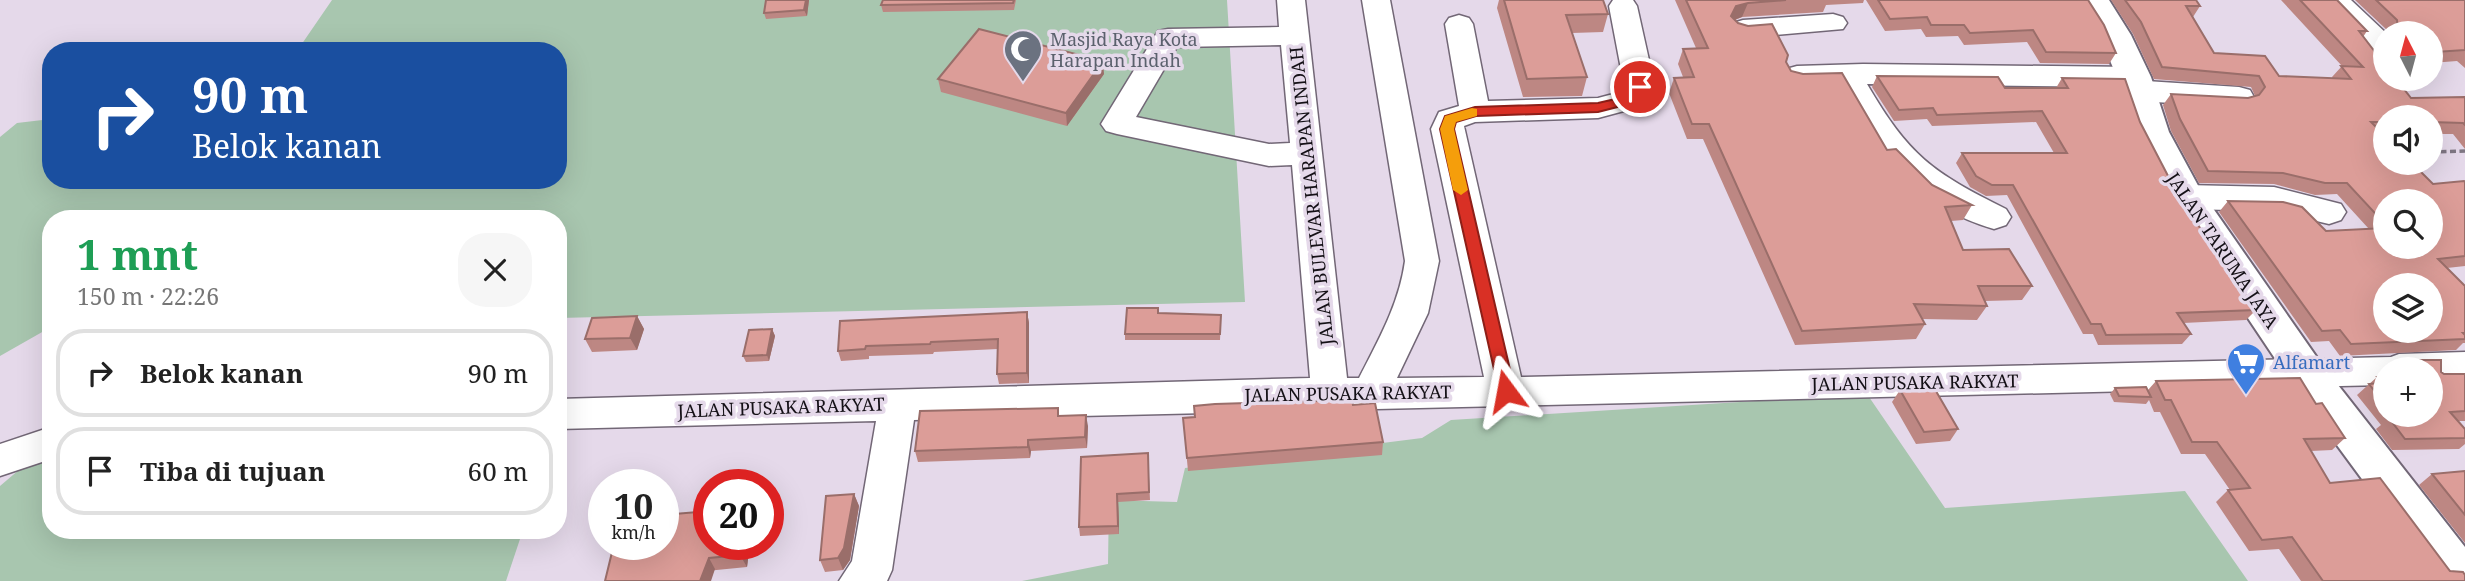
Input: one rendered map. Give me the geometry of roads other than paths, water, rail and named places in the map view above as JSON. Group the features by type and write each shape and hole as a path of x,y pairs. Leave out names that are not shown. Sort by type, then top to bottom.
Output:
{"main road":[{"name":"JALAN TARUMA JAYA","path":"2093,0 2115,35 2136,84 2156,143 2186,197 2306,373 2413,517 2465,581"}],"street":[{"name":"JALAN BULEVAR HARAPAN INDAH","path":"1291,0 1329,393"},
{"path":"1371,392 1401,336 1417,295 1422,261 1376,0"},
{"path":"2335,0 2373,36"},
{"path":"1506,391 1447,129 1450,119 1475,112 1598,108 1628,100 1640,87 1623,6"},
{"path":"1743,29 1827,11 1880,132 1899,156 1924,178 1994,217"},
{"path":"1459,24 1475,112"},
{"path":"1294,36 1168,38 1117,124 1269,155 1307,154"},
{"path":"1797,76 1855,74 2136,84 2239,97"},
{"path":"2186,197 2274,199 2329,212"},
{"path":"2443,368 2465,367"},
{"name":"JALAN PUSAKA RAKYAT","path":"567,414 898,403 2373,370"},
{"path":"860,581 871,570 898,403"},
{"path":"0,460 42,446"}],"place":[{"name":"Masjid Raya Kota Harapan Indah","path":"1023,83"},
{"name":"Alfamart","path":"2246,396"}]}
